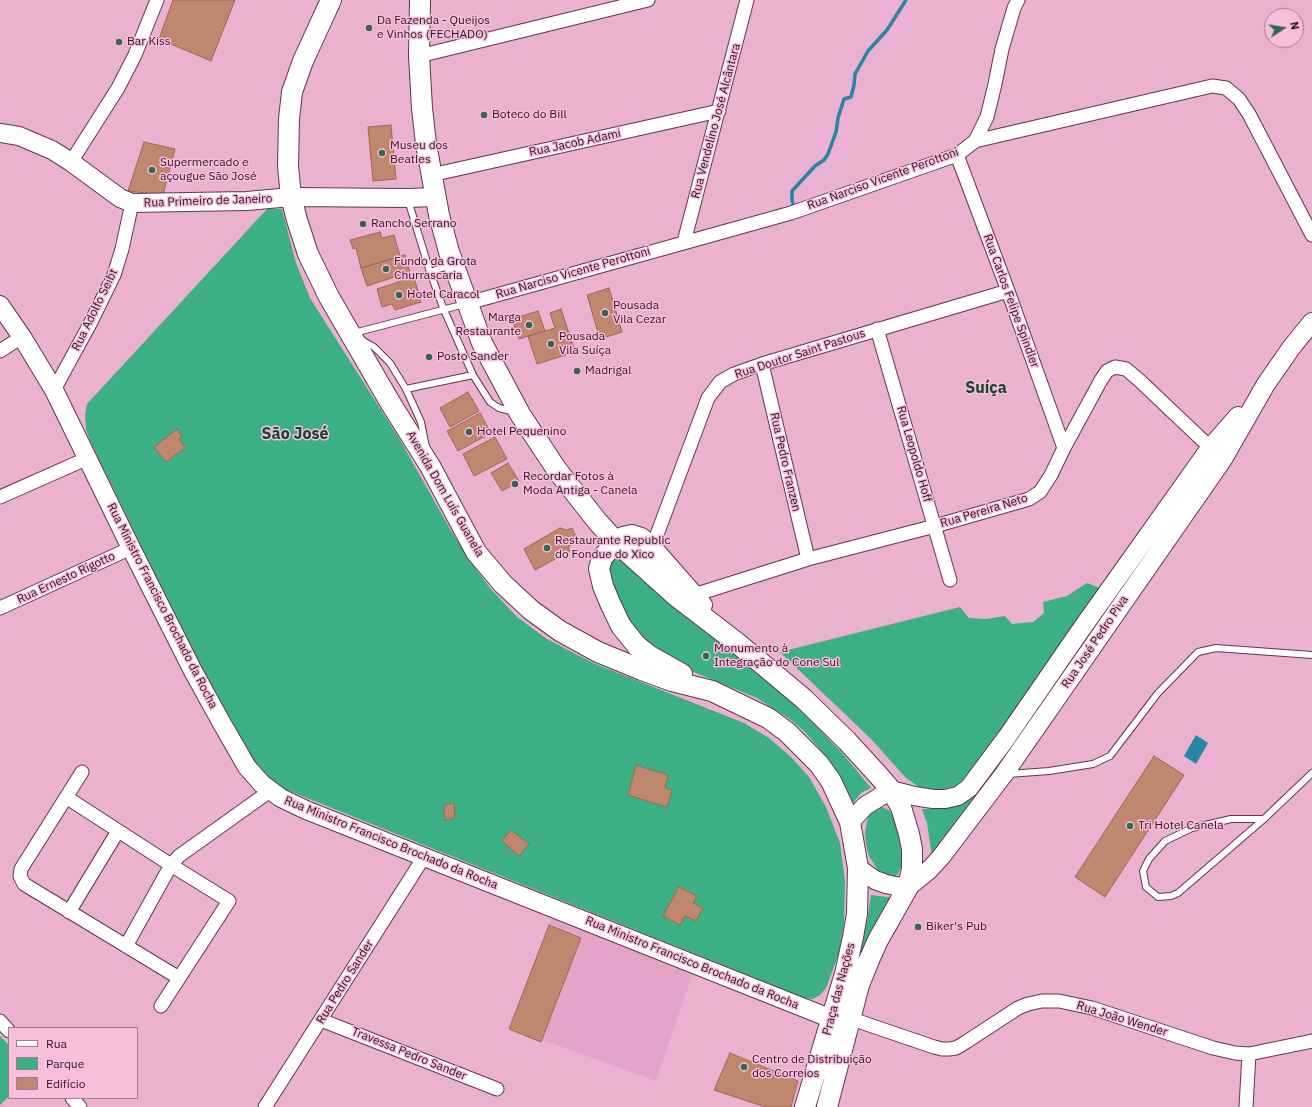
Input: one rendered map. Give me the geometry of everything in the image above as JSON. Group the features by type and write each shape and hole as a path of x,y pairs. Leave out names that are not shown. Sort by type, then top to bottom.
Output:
{"main road":[{"name":"Avenida Dom Luís Guanela","path":"331,0 303,61 292,92 289,119 288,166 291,197 308,254 329,297 391,404 430,466 476,552 503,584 531,610 560,631 598,652 672,681 712,691 768,718 787,732 819,764 831,780 850,822 858,868"},
{"path":"420,0 419,56 422,108 431,175 442,226 453,264 482,343 520,414 557,470 597,521 616,542 676,596 734,641 804,699 847,741 891,790 901,807 909,834 912,869 908,887 878,940 859,985 840,1019 827,1107"},
{"path":"712,691 650,656 637,646 621,626 605,592 599,569 602,558 623,536 641,538 652,548 734,641"},
{"name":"Praça das Nações","path":"805,1107 840,1019 845,974 857,914 858,868"}],"street":[{"path":"419,56 648,0"},
{"name":"Rua Vendelino José Alcântara","path":"684,242 748,0"},
{"path":"975,141 987,117 996,84 1002,49 1014,8 1018,0"},
{"path":"71,162 118,88 136,55 155,1"},
{"name":"Rua Narciso Vicente Perottoni","path":"468,303 791,213 957,155 975,141 1212,86 1226,88 1239,99 1249,114 1312,235"},
{"name":"Rua Jacob Adami","path":"431,175 719,111"},
{"name":"Rua Primeiro de Janeiro","path":"0,133 19,136 52,150 120,198 132,203 247,201 291,197 435,197"},
{"name":"Rua Carlos Felipe Spindler","path":"957,155 1008,291 1064,448"},
{"name":"Rua Adolfo Seibt","path":"54,390 91,322 114,275 122,249 132,203"},
{"name":"Rua Doutor Saint Pastous","path":"652,548 708,398 720,382 734,374 762,364 1008,291"},
{"name":"Rua Ministro Francisco Brochado da Rocha","path":"0,305 22,337 54,390 193,671 240,756 253,775 270,791 306,810 840,1019"},
{"name":"Rua José Pedro Piva","path":"891,790 914,796 939,799 958,796 969,788 1003,743 1080,631 1216,453 1291,348 1312,322"},
{"name":"Rua Leopoldo Hoff","path":"877,329 950,580"},
{"path":"0,351 22,337"},
{"name":"Rua Pedro Franzen","path":"762,364 808,559"},
{"name":"Rua Pereira Neto","path":"694,595 808,559 935,526 1029,499 1040,492 1051,475 1101,380 1107,371 1116,366 1126,369 1216,453"},
{"name":"Rua José Pedro Piva","path":"908,887 929,870 941,857 1004,774 1216,453"},
{"path":"0,497 88,458"},
{"name":"Rua Ernesto Rigotto","path":"0,608 131,548"},
{"path":"82,772 21,869 20,876 24,884 179,978"},
{"path":"850,822 864,806 891,790"},
{"path":"126,946 171,865 179,856 270,791"},
{"path":"66,797 229,901 161,1006"},
{"path":"69,912 118,831"},
{"name":"Rua Pedro Sander","path":"265,1107 424,857"},
{"path":"858,868 875,880 895,886 908,887"},
{"name":"Rua João Wender","path":"840,1019 934,1047 949,1049 956,1048 1018,1008 1042,1001 1059,1001 1092,1008 1225,1052 1249,1054 1312,1041"},
{"name":"Travessa Pedro Sander","path":"321,1020 497,1089"},
{"path":"0,1021 8,1030"},
{"path":"1246,1107 1249,1054"},
{"path":"73,1099 80,1107"}],"lane":[{"path":"408,198 430,272 444,310 473,375 490,402 499,408 520,414"},
{"path":"430,272 453,264"},
{"path":"350,334 468,303"},
{"path":"350,334 374,347 390,362 406,389 422,422 430,466"},
{"path":"406,389 473,375"},
{"path":"1004,774 1049,771 1093,764 1110,756 1158,693 1198,652 1216,648 1312,655"},
{"path":"1264,819 1231,819 1192,828 1165,841 1149,859 1143,871 1146,887 1158,898 1178,893 1264,819 1312,773"}],"shaded area":[{"path":"552,918 693,973 656,1081 510,1028"}],"green space":[{"path":"267,209 282,209 296,263 310,298 400,440 450,529 470,561 490,588 517,617 547,639 593,663 744,723 769,738 791,757 809,777 826,807 840,843 845,881 844,924 839,953 826,988 820,995 813,999 805,998 272,784 247,763 91,443 86,430 85,415 87,404"},
{"path":"614,552 800,709 842,753 871,788 861,793 853,803 830,761 805,732 791,720 757,698 686,669 648,643 629,622 608,573"},
{"path":"1087,583 1100,588 977,766 956,786 943,789 932,791 919,787 906,778 872,740 780,652 960,607 969,618 986,619 1005,616 1012,624 1033,622 1044,613 1043,602 1067,596"},
{"path":"1116,591 1120,593 1000,768 932,857 927,823 922,809 940,809 950,807"},
{"path":"881,807 889,810 901,834 903,863 898,874 889,878 879,872 869,856 866,844 865,832 869,813"},
{"path":"871,895 896,898 840,1010 867,922"},
{"path":"0,1036 8,1044 8,1097 0,1105"}],"water":[{"path":"1196,735 1208,743 1196,764 1184,756"}],"building":[{"path":"173,0 235,0 211,61 159,39"},
{"name":"Museu dos Beatles","path":"391,125 396,179 373,181 368,127"},
{"name":"Supermercado e açougue São José","path":"144,142 175,149 163,195 128,191"},
{"path":"380,232 382,238 394,235 400,256 361,268 356,248 353,249 350,240"},
{"path":"405,255 410,272 367,286 361,268"},
{"name":"Hotel Caracol","path":"414,277 421,302 395,310 392,304 382,307 377,289"},
{"name":"Pousada Vila Cezar","path":"609,288 622,332 600,339 587,295"},
{"name":"Pousada Vila Suíça","path":"561,309 575,352 537,364 528,336 555,328 550,313"},
{"name":"Marga Restaurante","path":"538,311 545,331 519,339 512,319"},
{"path":"468,392 479,411 450,427 440,408"},
{"name":"Hotel Pequenino","path":"480,413 491,433 458,451 447,431"},
{"path":"177,429 182,436 179,439 185,448 166,462 154,447"},
{"path":"495,437 507,459 474,476 463,454"},
{"path":"508,463 519,481 502,491 491,473"},
{"name":"Restaurante Republic do Fondue do Xico","path":"560,528 567,530 572,528 578,541 568,547 570,551 535,570 524,549"},
{"name":"Tri Hotel Canela","path":"1154,756 1184,775 1105,897 1075,877"},
{"path":"636,765 668,775 665,788 672,790 667,807 628,795"},
{"path":"454,803 455,818 445,820 444,805"},
{"path":"511,830 529,844 519,856 502,841"},
{"path":"679,887 697,896 693,903 703,908 696,921 685,916 680,925 663,916"},
{"path":"549,925 581,938 541,1042 509,1029"},
{"name":"Centro de Distribuição dos Correios","path":"730,1053 798,1081 791,1107 765,1107 714,1090"}],"waterway":[{"path":"794,207 792,191 815,166 824,160 828,154 836,132 838,118 844,99 851,97 855,74 868,51 887,30 906,0"}],"place":[{"name":"Da Fazenda - Queijos e Vinhos (FECHADO)","path":"369,28"},
{"name":"Bar Kiss","path":"119,42"},
{"name":"Boteco do Bill","path":"484,115"},
{"name":"Museu dos Beatles","path":"382,153"},
{"name":"Supermercado e açougue São José","path":"152,170"},
{"name":"Rancho Serrano","path":"363,224"},
{"name":"Fundo da Grota Churrascaria","path":"386,269"},
{"name":"Hotel Caracol","path":"399,295"},
{"name":"Pousada Vila Cezar","path":"605,313"},
{"name":"Marga Restaurante","path":"529,325"},
{"name":"Pousada Vila Suíça","path":"551,344"},
{"name":"Posto Sander","path":"429,357"},
{"name":"Madrigal","path":"577,371"},
{"name":"Hotel Pequenino","path":"469,432"},
{"name":"Recordar Fotos à Moda Antiga - Canela","path":"515,484"},
{"name":"Restaurante Republic do Fondue do Xico","path":"547,548"},
{"name":"Monumento à Integração do Cone Sul","path":"706,656"},
{"name":"Tri Hotel Canela","path":"1130,826"},
{"name":"Biker's Pub","path":"918,927"},
{"name":"Centro de Distribuição dos Correios","path":"744,1067"}],"district":[{"name":"Suíça","path":"986,388"},
{"name":"São José","path":"295,434"}]}
